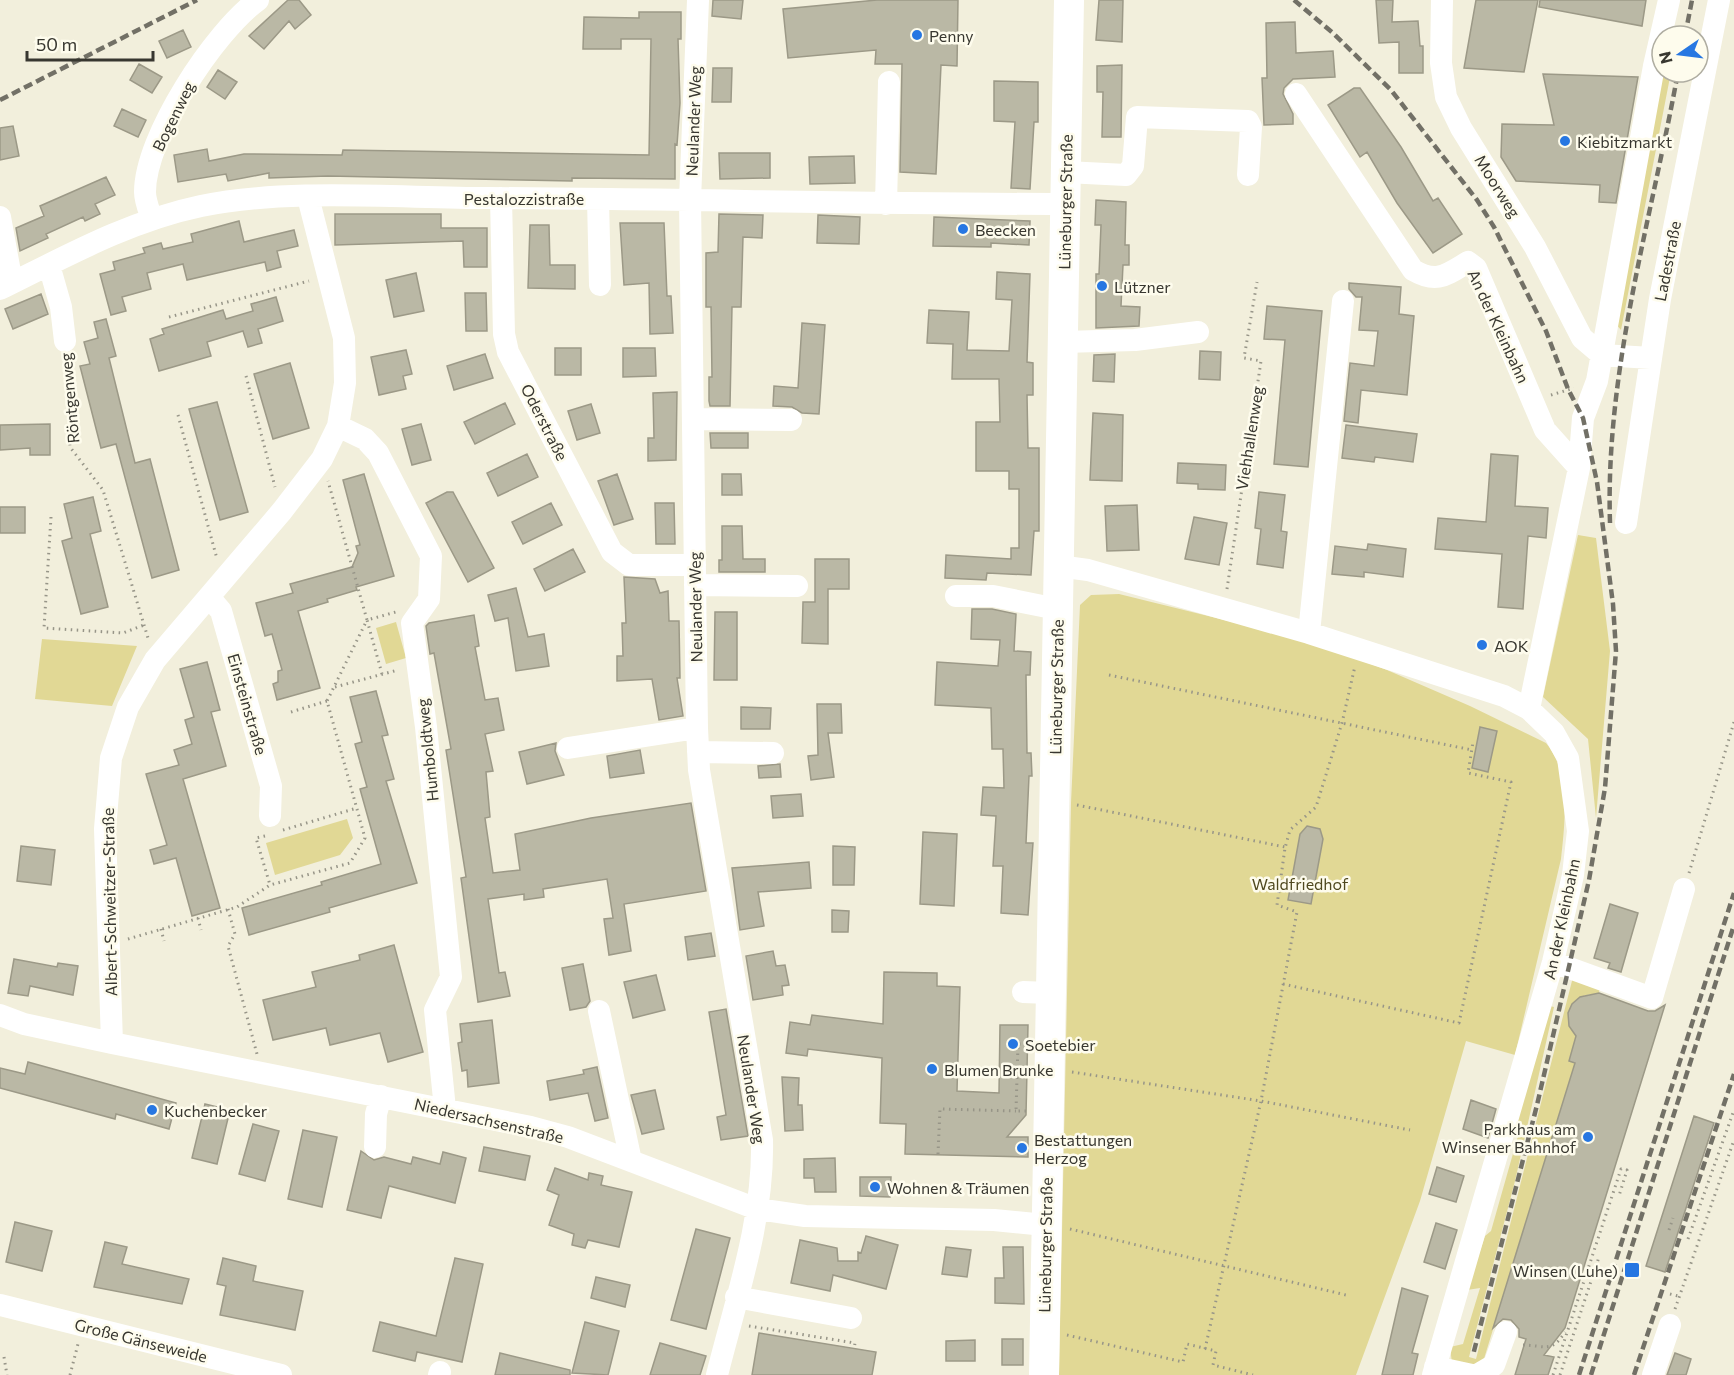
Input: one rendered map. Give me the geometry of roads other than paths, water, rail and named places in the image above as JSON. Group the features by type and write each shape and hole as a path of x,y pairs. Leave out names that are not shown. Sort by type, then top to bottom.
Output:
{"main road":[{"name":"Lüneburger Straße","path":"1044,1375 1049,1070 1036,992 1054,800 1069,0"}],"street":[{"name":"Bogenweg","path":"152,219 144,195 146,179 161,135 201,63 225,32 258,0"},
{"name":"Neulander Weg","path":"698,0 690,200 698,752 762,1140 763,1171 757,1209 717,1375"},
{"name":"Moorweg","path":"1442,0 1441,63 1446,97 1461,129 1509,201 1535,247 1582,338 1602,355"},
{"path":"1058,566 1088,570 1310,633 1504,696 1529,709 1579,468 1583,418 1597,381 1654,66 1669,0"},
{"name":"Ladestraße","path":"1626,523 1660,299 1719,0"},
{"path":"889,82 895,205"},
{"name":"An der Kleinbahn","path":"1296,94 1413,270 1425,277 1441,277 1468,262 1476,268 1545,430 1579,468"},
{"path":"1066,172 1125,175 1133,165 1137,117 1248,121 1251,127 1248,175"},
{"name":"Albert-Schweitzer-Straße","path":"111,1043 105,829 111,758 128,707 155,660 282,511 322,459 338,426 345,383 344,338 308,197"},
{"name":"Pestalozzistraße","path":"6,286 105,237 152,219 200,206 247,199 501,198 895,205 1065,204"},
{"name":"Oderstraße","path":"501,198 504,334 508,352 612,552 629,565 797,586"},
{"path":"598,199 600,285"},
{"path":"0,217 6,286"},
{"name":"Röntgenweg","path":"49,265 61,306 65,340"},
{"path":"1310,633 1343,301"},
{"path":"1063,342 1135,340 1198,332"},
{"path":"1602,355 1651,358"},
{"path":"693,419 791,420"},
{"name":"Humboldtweg","path":"338,426 365,439 383,463 431,556 429,599 412,623 451,977 435,1010 445,1109"},
{"name":"Einsteinstraße","path":"216,589 271,786 272,828"},
{"path":"956,596 993,596 1057,609"},
{"name":"An der Kleinbahn","path":"1434,1371 1553,962 1573,875 1578,831 1568,758 1551,728 1529,709"},
{"path":"568,748 697,728"},
{"path":"698,752 773,753"},
{"path":"1553,962 1652,998 1684,889"},
{"path":"599,1011 631,1161"},
{"name":"Niedersachsenstraße","path":"0,1015 24,1024 111,1043 445,1109 568,1137 757,1209 805,1216 994,1220 1045,1225"},
{"path":"375,1147 376,1114 381,1096"},
{"path":"736,1297 851,1318"},
{"name":"Große Gänseweide","path":"0,1305 281,1375"},
{"path":"1653,1375 1671,1325"},
{"path":"1477,1375 1494,1365 1506,1332"},
{"path":"1434,1371 1472,1375"}],"railway":[{"path":"0,100 197,0"},
{"path":"1294,0 1333,33 1391,90 1477,200 1494,227 1546,331 1568,389 1583,418 1597,482 1613,604 1616,651 1605,788 1589,880 1537,1105 1473,1355"},
{"path":"1687,24 1692,0"},
{"path":"1610,523 1610,466 1622,353 1676,84"},
{"path":"1579,1375 1734,893"},
{"path":"1591,1375 1734,925"},
{"path":"1634,1375 1734,1074"}],"place":[{"name":"Penny","path":"917,35"},
{"name":"Kiebitzmarkt","path":"1565,141"},
{"name":"Beecken","path":"963,229"},
{"name":"Lützner","path":"1102,286"},
{"name":"AOK","path":"1482,645"},
{"name":"Soetebier","path":"1013,1044"},
{"name":"Blumen Brunke","path":"932,1069"},
{"name":"Kuchenbecker","path":"152,1110"},
{"name":"Parkhaus am Winsener Bahnhof","path":"1588,1137"},
{"name":"Bestattungen Herzog","path":"1022,1148"},
{"name":"Wohnen & Träumen","path":"875,1187"},
{"name":"Winsen (Luhe)","path":"1632,1270"}],"park label":[{"name":"Waldfriedhof","path":"1300,883"}]}
